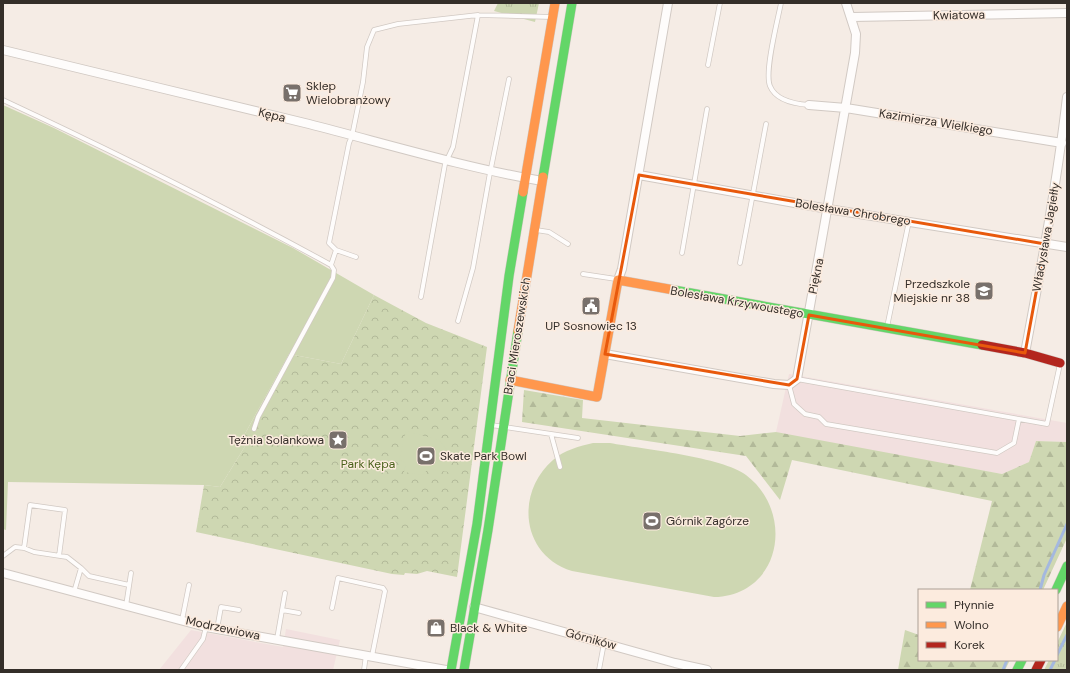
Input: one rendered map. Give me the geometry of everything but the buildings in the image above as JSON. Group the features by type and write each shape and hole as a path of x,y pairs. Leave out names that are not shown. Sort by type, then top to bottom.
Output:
{"main road":[{"name":"Braci Mieroszewskich","path":"451,670 477,524 509,276 555,3"},
{"name":"Braci Mieroszewskich","path":"464,670 488,530 510,380 572,3"},
{"name":"Bolesława Krzywoustego","path":"618,280 887,330 1026,353 1060,363"},
{"path":"510,380 598,397 618,280"},
{"path":"1056,589 1067,566"},
{"path":"1058,625 1067,606"},
{"path":"1017,670 1022,661"},
{"path":"1036,670 1040,661"}],"street":[{"path":"618,280 622,269 639,175 668,3"},
{"name":"Piękna","path":"797,379 855,53 856,34 852,17 846,3"},
{"name":"Kwiatowa","path":"852,17 1067,13"},
{"name":"Kępa","path":"3,50 491,171 542,181"},
{"name":"Władysława Jagiełły","path":"1026,353 1062,142 1067,98"},
{"name":"Kazimierza Wielkiego","path":"810,106 846,108 1062,142"},
{"name":"Bolesława Chrobrego","path":"639,175 828,209 1067,247"},
{"path":"605,354 789,386 797,379"},
{"name":"Modrzewiowa","path":"3,574 206,627 369,656 425,668 446,670"},
{"name":"Górników","path":"474,608 604,642 675,663 707,670"}],"lane":[{"path":"708,65 720,3"},
{"path":"781,3 769,67 769,85 777,95 793,104 810,106"},
{"path":"356,257 336,250 330,243 349,143 352,136 363,82 367,47 374,30 392,25 478,15 552,17"},
{"path":"421,297 445,164 453,147 478,15"},
{"path":"458,321 473,268 509,79"},
{"path":"3,100 278,236 332,265"},
{"path":"682,253 707,109"},
{"path":"740,263 766,124"},
{"path":"887,330 909,221"},
{"path":"534,230 549,232 568,244"},
{"path":"254,429 258,417 333,278 334,270 332,265 336,250"},
{"path":"583,274 618,280"},
{"path":"797,379 1047,424 1060,363"},
{"path":"789,386 794,404 805,414 819,417 826,424 997,453 1014,443 1019,419"},
{"path":"489,425 578,438"},
{"path":"552,434 560,467"},
{"path":"24,548 30,505 65,510 59,556"},
{"path":"3,556 15,547 24,548 34,552 67,557 89,576 130,585"},
{"path":"74,592 81,568"},
{"path":"126,606 131,573"},
{"path":"332,608 338,578 383,588 384,591 369,656 364,670"},
{"path":"182,620 189,585"},
{"path":"277,639 285,593"},
{"path":"218,629 221,607 239,610"},
{"path":"282,610 299,613"},
{"path":"181,670 203,639 206,627"},
{"path":"599,670 604,642"}],"highlighted area":[{"path":"639,175 1045,244 1025,353 809,315 797,379 789,385 774,384 605,354"}],"shaded area":[{"path":"789,374 1067,423 1067,442 1036,441 1029,462 1002,474 783,435 776,432"},
{"path":"286,629 340,640 333,670 159,670 191,630 283,647"}],"green space":[{"path":"498,3 539,3 535,22 494,11"},
{"path":"3,105 54,128 293,248 374,295 341,364 289,354 242,439 247,443 220,487 204,485 8,482 6,530 3,529"},
{"name":"Park Kępa","path":"374,295 426,323 487,347 457,577 427,571 417,574 392,574 196,532 204,485 220,487 247,443 242,439 289,354 341,364"},
{"path":"524,390 583,400 582,418 740,436 776,432 1002,474 1029,462 1036,441 1067,442 1067,538 1043,589 970,589 992,501 792,460 780,500 746,456 522,422"},
{"name":"Skate Park Bowl","path":"406,431 439,440 447,450 453,452 449,472 428,469 423,475 404,472 406,463 399,460"},
{"name":"Górnik Zagórze","path":"593,443 610,443 681,454 720,463 746,475 761,491 771,509 775,529 774,549 767,567 755,582 737,593 714,597 572,571 555,563 542,552 534,538 529,522 529,505 533,489 541,474 553,460 572,449"},
{"path":"1067,622 1067,670 1044,670 1048,661 1058,661 1058,641"},
{"path":"905,630 918,635 918,661 1010,661 1005,670 898,670"}],"waterway":[{"path":"1040,589 1044,575 1067,524"},
{"path":"1058,653 1067,635"},
{"path":"1003,670 1007,661"},
{"path":"1050,670 1054,661"}],"traffic: fast":[{"path":"543,177 572,3"},
{"path":"451,670 477,524 509,276 523,192"},
{"path":"674,290 982,345"},
{"path":"464,670 488,530 518,331"},
{"path":"1056,589 1067,566"},
{"path":"1017,670 1022,661"}],"traffic: slow":[{"path":"523,192 555,3"},
{"path":"518,331 543,177"},
{"path":"510,380 597,397 618,280 674,290"},
{"path":"1058,625 1067,606"}],"traffic: jam":[{"path":"982,345 1025,353 1060,363"},
{"path":"1036,670 1040,661"}],"place":[{"name":"Sklep Wielobranżowy","path":"292,93"},
{"name":"Przedszkole Miejskie nr 38","path":"984,291"},
{"name":"UP Sosnowiec 13","path":"591,306"},
{"name":"Tężnia Solankowa","path":"338,440"},
{"name":"Skate Park Bowl","path":"426,456"},
{"name":"Górnik Zagórze","path":"652,521"},
{"name":"Black & White","path":"436,628"}]}
